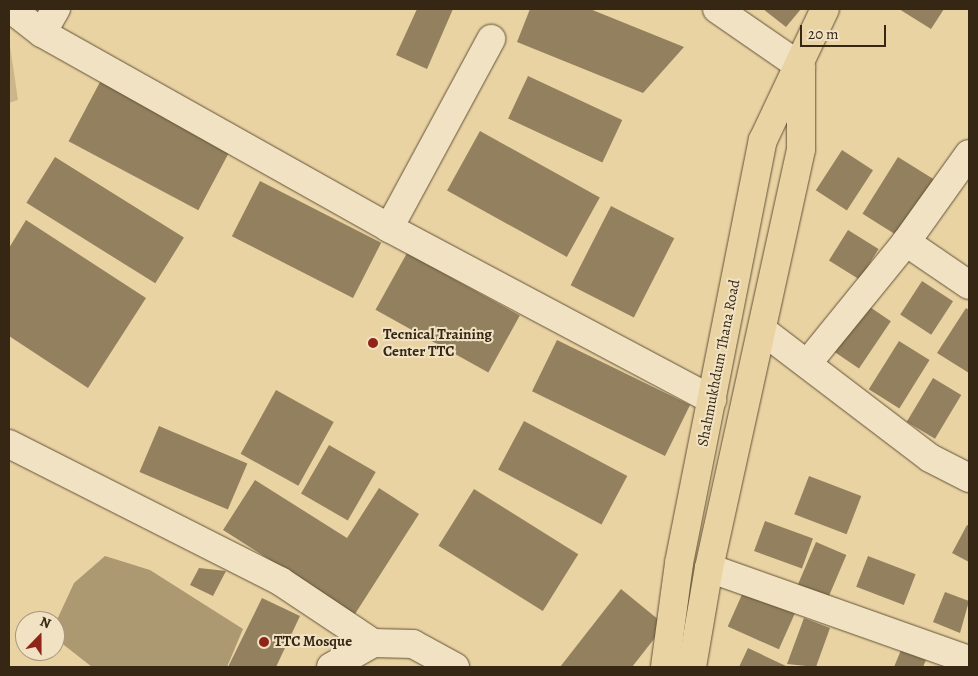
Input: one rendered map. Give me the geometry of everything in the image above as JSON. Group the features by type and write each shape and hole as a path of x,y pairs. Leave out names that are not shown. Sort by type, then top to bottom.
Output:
{"main road":[{"name":"Shahmukhdum Thana Road","path":"665,667 679,563 763,140 801,67 824,9"},
{"name":"Shahmukhdum Thana Road","path":"692,667 708,568 801,149 801,67"}],"street":[{"path":"11,9 42,33 389,228 712,400"},
{"path":"42,33 56,9"},
{"path":"717,9 801,67"},
{"path":"389,228 491,39"},
{"path":"807,364 906,242 969,154"},
{"path":"906,242 969,285"},
{"path":"762,330 930,458 969,478"},
{"path":"9,444 280,581 373,643"},
{"path":"708,568 969,660"},
{"path":"331,667 373,643 413,644 455,667"}],"shaded area":[{"path":"9,39 18,100 9,103"},
{"path":"105,556 150,570 243,629 227,667 92,667 65,646 65,611 61,611 74,583"}],"building":[{"path":"417,9 453,9 427,69 396,55"},
{"path":"530,9 590,9 684,47 643,93 517,42"},
{"path":"763,9 801,9 786,27"},
{"path":"899,9 944,9 931,29"},
{"path":"528,76 622,120 602,163 508,119"},
{"path":"100,82 230,151 198,210 69,141"},
{"path":"480,131 600,197 567,257 447,190"},
{"path":"842,150 873,170 847,210 816,190"},
{"path":"55,157 184,238 155,283 26,203"},
{"path":"898,157 936,181 901,238 862,214"},
{"path":"260,181 381,243 353,298 232,236"},
{"path":"611,206 674,238 634,318 571,285"},
{"path":"26,220 146,298 88,388 9,336 9,248"},
{"path":"848,230 879,249 859,280 829,261"},
{"path":"407,253 520,316 488,372 375,310"},
{"path":"922,281 953,301 931,335 900,315"},
{"path":"861,301 891,321 859,368 829,348"},
{"path":"966,308 969,310 969,373 937,353"},
{"path":"557,340 690,405 665,456 532,391"},
{"path":"899,341 930,360 899,408 869,389"},
{"path":"933,378 961,395 935,439 907,422"},
{"path":"276,390 334,422 298,486 241,454"},
{"path":"524,421 627,476 601,524 498,470"},
{"path":"159,426 247,464 228,510 139,472"},
{"path":"329,445 376,472 348,520 301,493"},
{"path":"809,476 861,496 847,534 794,514"},
{"path":"255,480 347,538 379,488 419,514 355,614 223,530"},
{"path":"474,489 578,554 543,611 438,546"},
{"path":"765,521 813,538 802,569 754,551"},
{"path":"967,525 969,526 969,562 952,553"},
{"path":"816,542 846,555 826,603 796,590"},
{"path":"868,556 916,574 904,605 856,587"},
{"path":"199,568 226,571 213,596 190,585"},
{"path":"621,589 665,625 632,667 560,667"},
{"path":"744,590 795,613 779,649 728,627"},
{"path":"945,592 969,601 960,633 933,622"},
{"name":"TTC Mosque","path":"262,598 300,616 276,667 228,667"},
{"path":"804,618 830,628 816,667 787,664"},
{"path":"748,648 788,667 739,667"},
{"path":"901,650 926,660 923,667 894,667"}],"place":[{"name":"Tecnical Training Center TTC","path":"373,343"},
{"name":"TTC Mosque","path":"264,642"}]}
